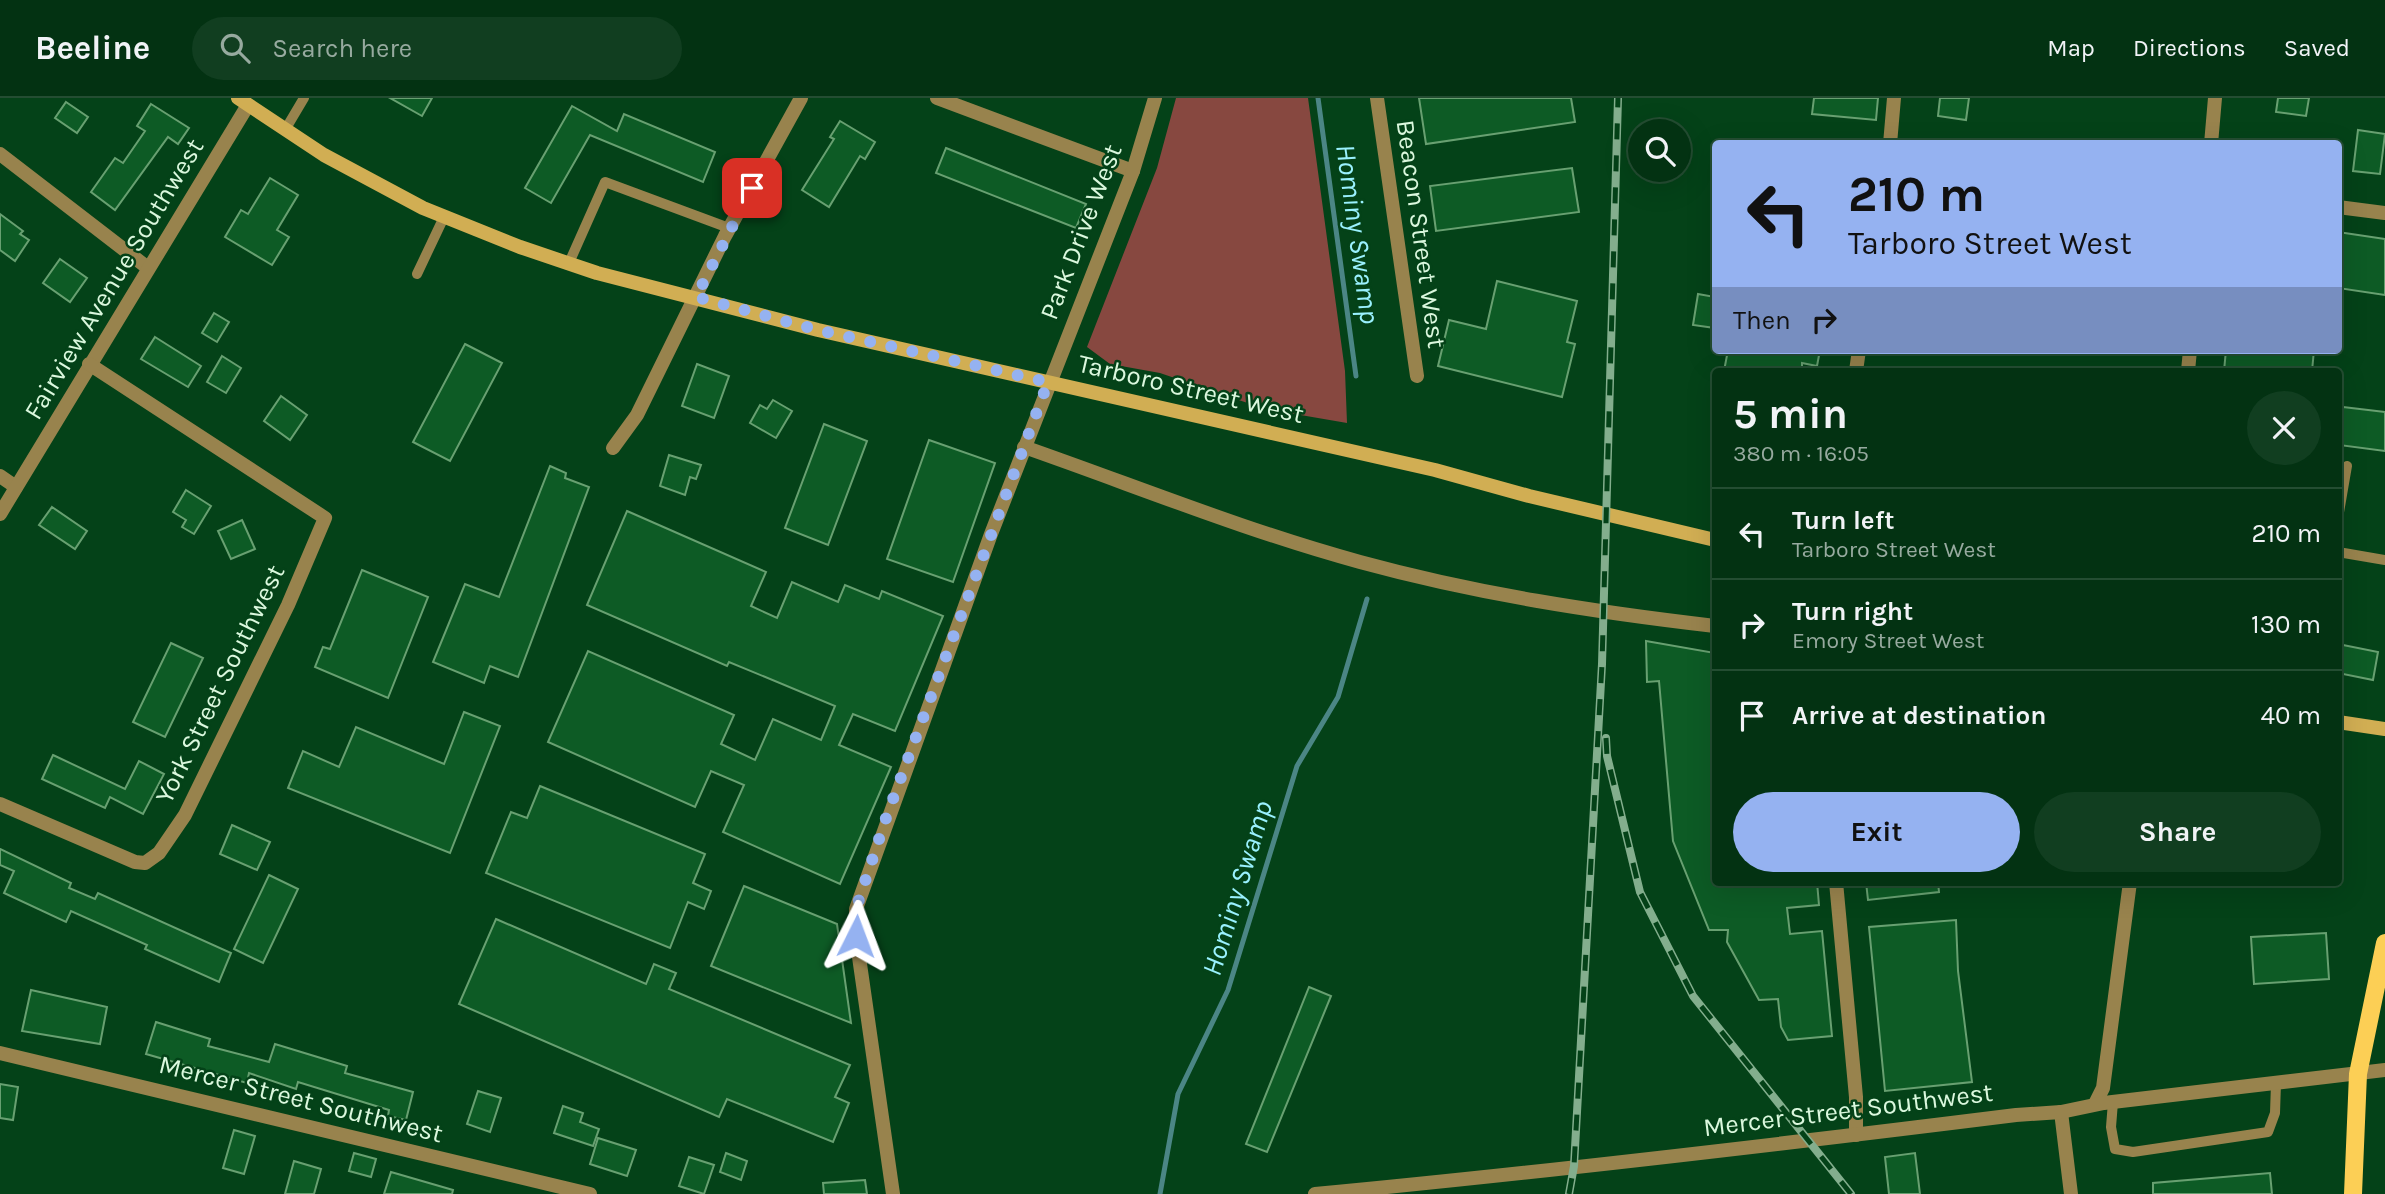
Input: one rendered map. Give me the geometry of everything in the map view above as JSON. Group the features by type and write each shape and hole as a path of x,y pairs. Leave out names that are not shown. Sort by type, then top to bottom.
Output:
{"main road":[{"name":"Tarboro Street West","path":"243,102 324,155 444,217 569,263 818,330 1435,470 1529,496 1712,539"},
{"path":"2342,723 2385,729"},
{"path":"2353,1194 2358,1073 2385,943"}],"street":[{"path":"613,448 637,415 729,228 800,98"},
{"path":"937,98 1133,172"},
{"name":"Park Drive West","path":"893,1194 856,936 856,909 887,815 1048,382 1133,172 1155,98"},
{"name":"Beacon Street West","path":"1377,98 1417,376"},
{"path":"1890,140 1894,98"},
{"path":"2211,140 2216,98"},
{"name":"Fairview Avenue Southwest","path":"0,514 148,268 243,102"},
{"path":"0,154 148,268"},
{"path":"2342,208 2385,213"},
{"name":"York Street Southwest","path":"0,804 119,856 145,863 159,853 185,815 288,605 325,518 89,364"},
{"path":"1024,447 1137,486 1211,516 1372,565 1445,584 1602,613 1712,626"},
{"path":"0,476 16,487"},
{"path":"1836,886 1856,1097 1856,1135"},
{"path":"2095,1104 2103,1088 2129,886"},
{"name":"Mercer Street Southwest","path":"0,1053 590,1194"},
{"name":"Mercer Street Southwest","path":"1315,1194 1455,1188 1567,1166 2061,1112 2095,1104 2385,1070"},
{"path":"2061,1112 2071,1194"}],"lane":[{"path":"285,130 304,98"},
{"path":"569,263 605,182 729,228"},
{"path":"417,274 444,217"},
{"path":"2342,495 2347,467"},
{"path":"2342,553 2385,560"},
{"path":"2113,1102 2111,1127 2115,1149 2133,1152 2267,1132 2275,1113 2276,1083"}],"shaded area":[{"path":"1176,98 1308,98 1345,371 1347,423 1265,409 1160,373 1110,364 1087,347 1157,168"}],"building":[{"path":"390,98 432,98 422,116"},
{"path":"1419,98 1571,98 1575,122 1426,144"},
{"path":"1814,98 1878,98 1876,120 1812,114"},
{"path":"1940,98 1969,98 1966,120 1938,116"},
{"path":"2278,98 2309,98 2306,116 2276,112"},
{"path":"66,102 88,117 77,133 55,118"},
{"path":"151,104 189,128 178,144 168,137 115,210 91,192 115,158 123,163 145,131 137,126"},
{"path":"572,106 617,131 624,114 715,152 703,182 590,135 551,203 525,188"},
{"path":"840,121 875,142 865,159 860,156 829,207 802,190 834,139 830,137"},
{"path":"2358,130 2385,134 2380,174 2353,171"},
{"path":"946,148 1086,204 1076,228 936,173"},
{"path":"1572,168 1579,212 1436,231 1430,186"},
{"path":"270,178 298,195 277,230 289,237 272,265 225,237 241,210 248,214"},
{"path":"0,214 23,231 20,234 29,240 15,261 0,250"},
{"path":"2342,233 2385,239 2385,295 2342,289"},
{"path":"60,259 87,278 70,302 43,283"},
{"path":"1497,281 1577,301 1567,342 1575,344 1562,397 1438,366 1449,320 1486,329"},
{"path":"1698,294 1712,296 1712,328 1693,325"},
{"path":"214,313 229,322 217,342 202,333"},
{"path":"155,337 201,366 188,387 141,359"},
{"path":"465,344 502,363 450,461 413,442"},
{"path":"1727,354 1819,354 1817,366 1802,363 1802,368 1725,368"},
{"path":"2226,354 2314,354 2312,368 2224,368"},
{"path":"222,356 241,368 226,393 207,382"},
{"path":"697,364 729,376 714,418 682,406"},
{"path":"281,396 307,415 290,440 264,421"},
{"path":"773,400 792,411 776,438 750,423 760,405 767,409"},
{"path":"2343,407 2385,412 2385,451 2342,445"},
{"path":"824,424 867,441 828,545 785,528"},
{"path":"929,440 995,463 953,582 887,559"},
{"path":"669,455 701,465 696,479 690,477 685,495 660,486"},
{"path":"550,466 566,473 565,478 589,487 518,677 490,666 484,683 433,662 465,584 499,597"},
{"path":"186,490 211,506 194,534 182,527 186,520 173,512"},
{"path":"52,507 87,531 75,549 39,525"},
{"path":"627,511 766,572 751,606 777,618 792,582 838,602 845,585 879,599 882,591 943,616 895,731 853,714 839,745 891,767 840,884 723,832 744,785 711,771 695,807 548,742 588,651 734,715 721,744 755,760 773,719 821,740 835,706 729,662 727,666 587,605"},
{"path":"242,520 255,549 231,559 218,531"},
{"path":"362,570 428,597 388,698 315,667 323,647 330,649"},
{"path":"1646,641 1712,652 1712,886 1817,886 1819,905 1787,908 1790,934 1822,931 1832,1036 1788,1040 1781,1027 1778,999 1759,1000 1727,942 1728,930 1709,930 1673,841 1659,681 1647,682"},
{"path":"171,643 203,658 165,737 133,722"},
{"path":"2342,645 2378,652 2373,680 2342,674"},
{"path":"464,712 500,726 450,853 288,788 303,751 339,767 356,727 444,764"},
{"path":"53,755 125,789 139,761 164,774 143,814 110,797 105,808 42,779"},
{"path":"540,786 705,854 693,883 711,891 704,909 688,902 670,948 486,873 511,812 527,818"},
{"path":"232,825 270,842 257,870 220,854"},
{"path":"0,849 71,883 69,888 95,899 98,893 231,953 219,982 145,949 147,945 71,911 66,922 4,893 14,871 0,865"},
{"path":"269,875 298,889 263,963 234,949"},
{"path":"744,886 837,924 851,1023 711,966"},
{"path":"1866,886 1938,886 1939,892 1868,900"},
{"path":"496,919 646,984 654,964 676,973 669,989 850,1065 835,1097 849,1103 833,1142 727,1099 719,1117 459,1004"},
{"path":"1956,920 1958,971 1972,1082 1885,1091 1869,927"},
{"path":"2326,933 2329,979 2254,984 2251,937"},
{"path":"1309,987 1331,996 1267,1152 1246,1144"},
{"path":"31,990 107,1007 100,1044 22,1031"},
{"path":"156,1022 210,1039 208,1046 269,1062 275,1044 347,1066 345,1073 413,1092 406,1120 388,1116 389,1110 298,1082 296,1089 249,1073 247,1083 146,1054"},
{"path":"0,1084 18,1087 13,1120 0,1118"},
{"path":"478,1091 501,1098 490,1132 467,1124"},
{"path":"563,1106 583,1113 580,1122 599,1129 593,1146 554,1133"},
{"path":"234,1130 255,1136 244,1174 223,1168"},
{"path":"598,1138 636,1150 627,1176 590,1164"},
{"path":"354,1153 376,1159 371,1177 349,1171"},
{"path":"726,1153 747,1161 741,1180 720,1172"},
{"path":"1915,1153 1920,1194 1889,1194 1885,1157"},
{"path":"689,1157 714,1165 704,1194 679,1186"},
{"path":"294,1161 321,1169 314,1194 285,1194"},
{"path":"391,1172 453,1190 452,1194 384,1194"},
{"path":"2270,1173 2272,1194 2153,1194 2153,1183"},
{"path":"865,1180 867,1194 824,1194 823,1183"}],"waterway":[{"name":"Hominy Swamp","path":"1318,98 1356,376"},
{"name":"Hominy Swamp","path":"1160,1194 1178,1094 1228,990 1297,766 1338,697 1367,599"}],"railway":[{"path":"1569,1194 1574,1166 1602,664 1618,98"},
{"path":"1606,738 1607,756 1640,892 1693,996 1851,1194"}],"route":[{"path":"752,188 696,297 736,310 818,330 1048,382 887,815 856,909 856,936"}]}
